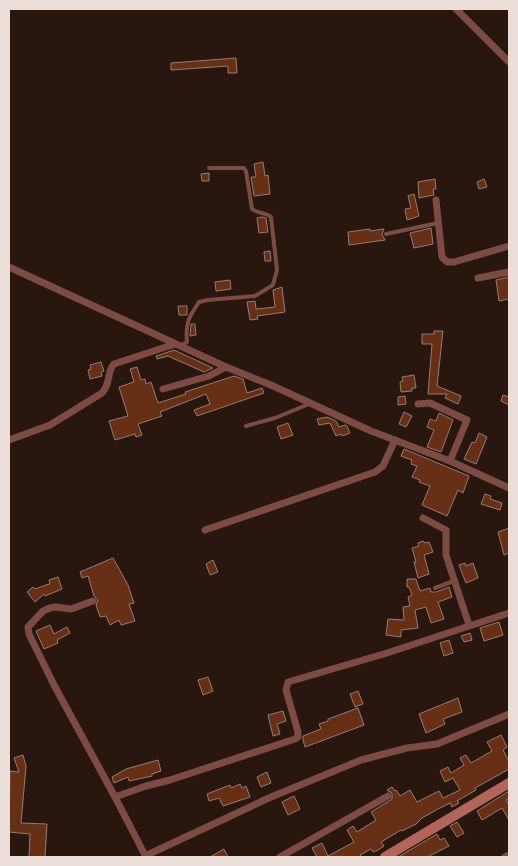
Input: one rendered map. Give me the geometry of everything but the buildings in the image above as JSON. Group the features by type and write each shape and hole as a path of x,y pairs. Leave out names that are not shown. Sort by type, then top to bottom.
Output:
{"main road":[{"path":"384,857 509,783"}],"street":[{"path":"456,9 509,62"},
{"path":"436,200 442,258 447,262 454,262 509,246"},
{"path":"9,267 309,404 450,461 509,488"},
{"path":"478,278 509,272"},
{"path":"9,440 50,425 102,393 107,387 110,369 114,364 177,345"},
{"path":"163,389 209,376 226,367"},
{"path":"418,404 430,403 467,420 450,461"},
{"path":"205,530 374,472 383,466 395,440"},
{"path":"423,518 446,530 446,555 469,625"},
{"path":"92,601 71,609 55,607 42,611 28,627 29,634 54,685 146,857 271,797 361,760 400,749 437,744 509,714"},
{"path":"115,797 137,788 170,780 295,739 298,737 298,732 286,690 288,682 387,653 509,613"},
{"path":"280,857 388,796"},
{"path":"505,857 509,855"}],"lane":[{"path":"177,345 187,342 187,321 199,302 255,296 273,285 276,278 277,270 271,217 266,213 255,212 252,209 246,171 244,168 209,168"},
{"path":"386,234 438,222"},
{"path":"246,426 275,418 309,404"},
{"path":"435,588 454,581"}]}
